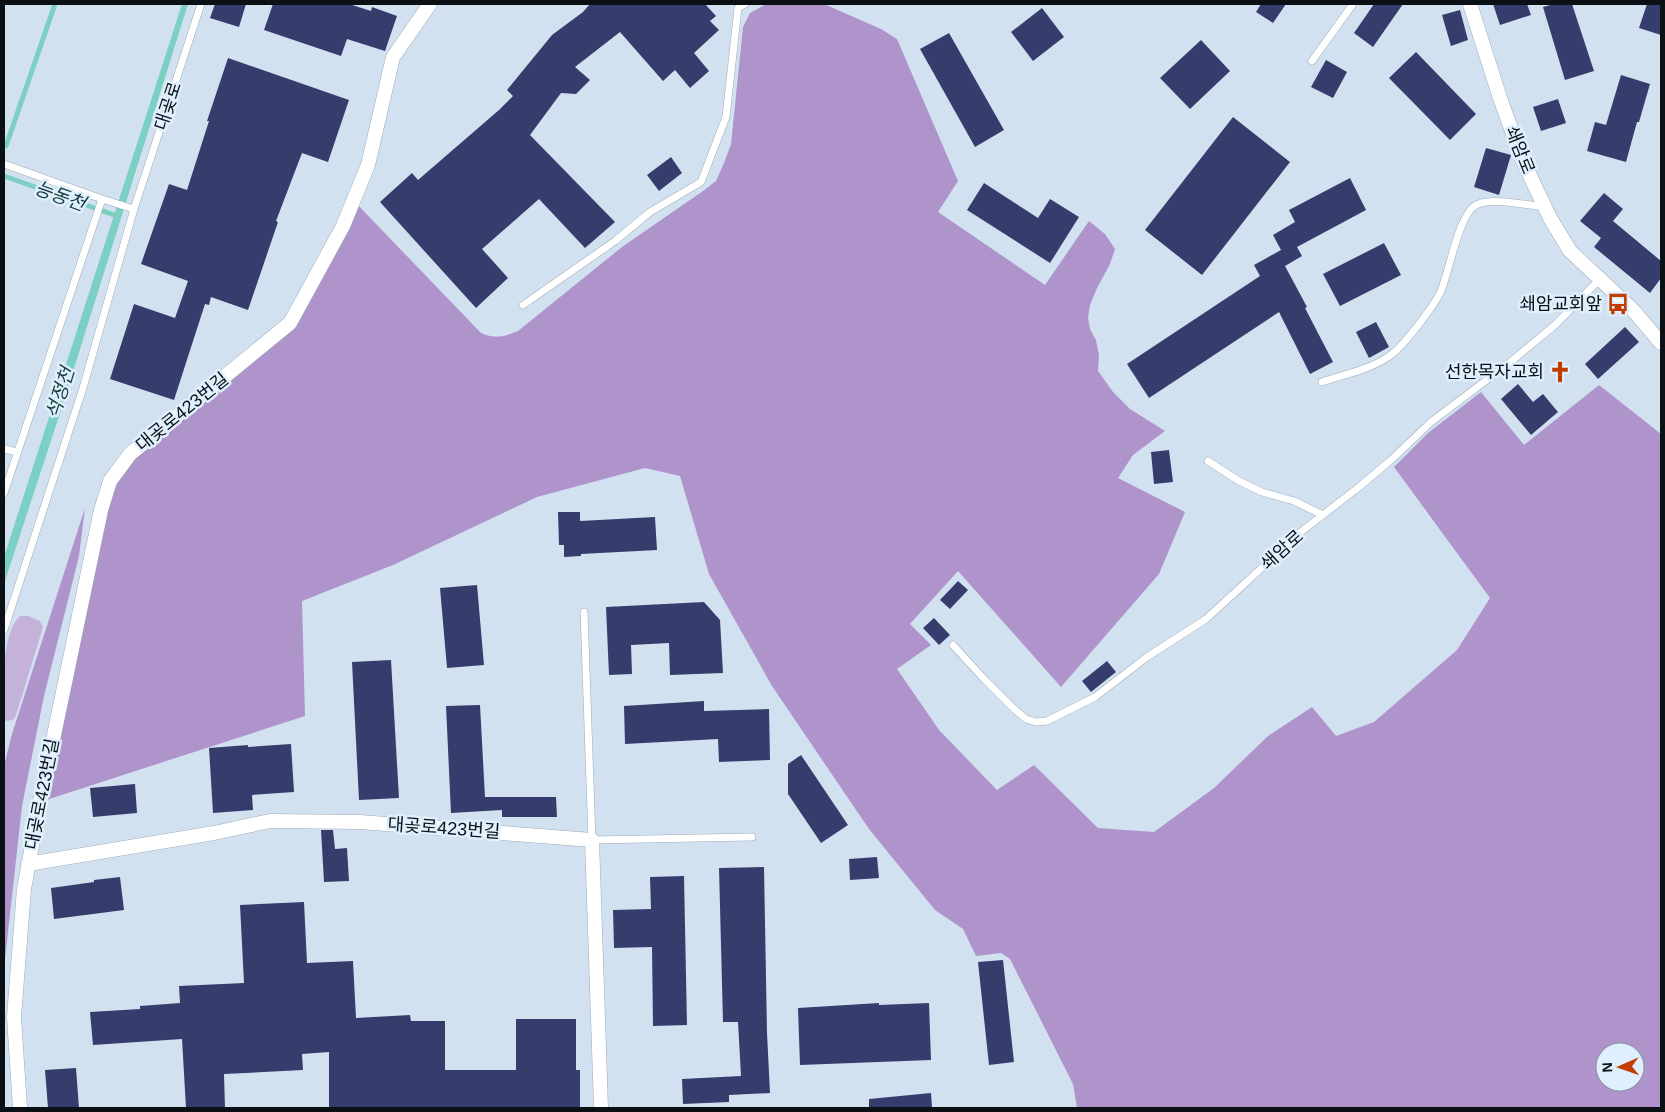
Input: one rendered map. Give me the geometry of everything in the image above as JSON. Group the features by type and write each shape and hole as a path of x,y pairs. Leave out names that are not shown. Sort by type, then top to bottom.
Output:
{"street":[{"name":"대곶로423번길","path":"20,1108 14,1017 24,889 99,519 110,481 130,454 290,323 343,226 368,166 393,57 430,4"},
{"name":"쇄암로","path":"1470,4 1522,159 1550,218 1570,251 1633,310 1661,343"},
{"name":"대곶로423번길","path":"28,864 270,822 360,822 592,840"},
{"path":"592,840 601,1108"}],"lane":[{"name":"대곶로","path":"4,630 83,388 132,208 201,4"},
{"path":"523,305 615,241 650,212 701,182 726,117 738,8 745,4"},
{"path":"1312,61 1353,4"},
{"path":"4,164 104,201 132,208"},
{"path":"4,493 96,216 104,201"},
{"path":"1322,382 1369,367 1394,353 1429,312 1440,292 1465,217 1474,206 1483,202 1490,202 1544,207"},
{"name":"쇄암로","path":"953,646 1026,719 1036,722 1047,721 1094,697 1147,657 1206,619 1302,531 1378,471 1431,422 1508,364 1555,325 1577,305 1600,279"},
{"path":"4,450 17,452"},
{"path":"1208,461 1239,481 1262,492 1294,501 1323,515"},
{"path":"584,612 592,840"},
{"name":"대곶로423번길","path":"592,840 752,837"}],"shaded area":[{"path":"766,4 824,4 881,29 897,39 958,181 938,212 1045,285 1089,221 1105,234 1115,249 1110,264 1090,305 1088,318 1099,355 1098,371 1113,392 1130,409 1165,431 1133,455 1118,478 1185,512 1159,574 1061,687 958,571 910,624 931,645 897,669 939,730 997,790 1034,765 1098,828 1154,832 1214,788 1268,736 1312,707 1336,736 1374,722 1457,650 1490,598 1394,467 1428,433 1481,392 1524,445 1599,385 1661,434 1661,1108 1077,1108 1073,1084 1010,959 1001,953 976,956 963,929 935,910 869,829 772,686 709,574 680,476 645,468 537,497 393,565 302,601 305,716 40,802 101,510 130,454 290,323 353,200 481,333 499,337 518,331 622,247 716,181 731,144 743,27 750,13"},
{"path":"85,508 79,556 44,696 22,806 4,968 4,766 12,734"},
{"path":"20,616 28,616 40,621 43,627 17,712 14,719 8,721 4,720 4,665 9,636"}],"water":[{"name":"석정천","path":"182,4 188,4 61,410 4,584 4,557"}],"building":[{"path":"215,4 246,4 239,27 210,18"},
{"path":"273,4 349,4 371,11 372,7 397,16 385,51 347,39 341,56 264,30"},
{"path":"590,4 705,4 716,16 710,21 719,30 694,53 709,71 690,88 675,70 663,81 620,32 575,67 590,80 576,94 561,93 530,135 615,222 585,248 539,199 482,249 508,278 476,308 380,202 412,173 418,180 499,110 513,96 507,90 552,35 583,12"},
{"path":"1261,4 1286,4 1273,23 1256,12"},
{"path":"1374,4 1403,4 1373,47 1354,33"},
{"path":"1493,4 1527,4 1531,15 1500,25"},
{"path":"1554,4 1572,4 1594,71 1565,80 1543,7"},
{"path":"1647,4 1661,4 1661,35 1639,28"},
{"path":"1042,8 1064,37 1033,61 1011,32"},
{"path":"1460,10 1468,40 1451,46 1442,15"},
{"path":"949,33 1004,130 975,147 920,49"},
{"path":"1201,40 1230,71 1190,109 1160,78"},
{"path":"1416,52 1476,114 1450,140 1389,78"},
{"path":"228,58 349,100 328,162 302,153 276,221 278,222 248,310 211,297 209,305 205,304 174,400 110,379 134,304 175,318 188,281 141,264 169,184 187,190"},
{"path":"1326,60 1347,72 1333,98 1311,87"},
{"path":"1621,75 1650,84 1626,162 1587,151 1595,122 1606,125"},
{"path":"1558,99 1566,123 1541,131 1533,107"},
{"path":"1233,117 1290,162 1202,275 1145,230"},
{"path":"1486,148 1511,155 1499,195 1474,187"},
{"path":"671,157 682,173 659,191 647,175"},
{"path":"1350,178 1366,210 1297,247 1302,256 1285,266 1333,362 1310,374 1279,312 1149,398 1127,364 1260,276 1254,265 1281,250 1273,235 1295,222 1289,210"},
{"path":"984,183 1038,218 1050,199 1079,217 1050,263 967,210"},
{"path":"1604,193 1623,209 1613,221 1661,261 1661,278 1650,293 1594,247 1601,238 1580,221"},
{"path":"1384,243 1401,275 1340,306 1323,274"},
{"path":"1376,322 1389,347 1369,358 1356,332"},
{"path":"1625,327 1639,342 1598,379 1585,364"},
{"path":"1518,384 1533,402 1543,394 1558,412 1531,435 1501,399"},
{"path":"1169,450 1173,482 1154,484 1151,452"},
{"path":"558,512 580,512 580,521 655,517 657,550 581,554 581,556 564,557 564,545 559,545"},
{"path":"958,581 968,590 950,609 940,600"},
{"path":"477,585 484,665 447,668 440,588"},
{"path":"704,602 720,620 723,673 670,675 669,643 631,645 632,674 609,675 606,607"},
{"path":"934,618 950,635 939,645 923,628"},
{"path":"391,660 399,798 359,800 352,662"},
{"path":"1107,661 1116,672 1091,692 1082,681"},
{"path":"704,701 704,711 769,709 770,760 719,762 718,739 625,744 624,706"},
{"path":"480,705 485,797 556,797 557,817 502,817 502,810 451,813 446,706"},
{"path":"291,744 294,792 252,795 253,810 213,813 209,748"},
{"path":"801,755 848,825 821,843 788,794 788,764"},
{"path":"135,784 137,813 93,817 90,788"},
{"path":"321,830 333,830 335,849 347,848 349,881 324,882"},
{"path":"877,857 879,878 850,880 849,859"},
{"path":"764,867 770,1093 729,1095 729,1102 683,1104 682,1079 741,1076 738,1022 723,1022 719,868"},
{"path":"684,876 687,1025 653,1026 652,947 614,948 613,910 651,909 650,877"},
{"path":"120,877 124,910 54,919 51,888"},
{"path":"304,902 307,963 353,961 356,1018 410,1015 411,1021 445,1021 445,1070 516,1070 516,1019 576,1019 576,1070 580,1070 580,1108 329,1108 329,1052 302,1054 303,1070 224,1074 225,1108 186,1108 182,1039 93,1045 90,1012 140,1009 140,1006 180,1003 179,986 244,983 240,905"},
{"path":"1003,960 1014,1062 989,1065 978,962"},
{"path":"879,1003 879,1005 929,1003 931,1060 800,1065 798,1008"},
{"path":"76,1068 79,1108 48,1108 45,1070"},
{"path":"931,1093 932,1108 869,1108 869,1099"}],"waterway":[{"path":"6,146 55,4"},
{"name":"능동천","path":"4,176 117,216"}],"place":[{"name":"쇄암교회앞","path":"1618,304"},
{"name":"선한목자교회","path":"1560,372"}]}
